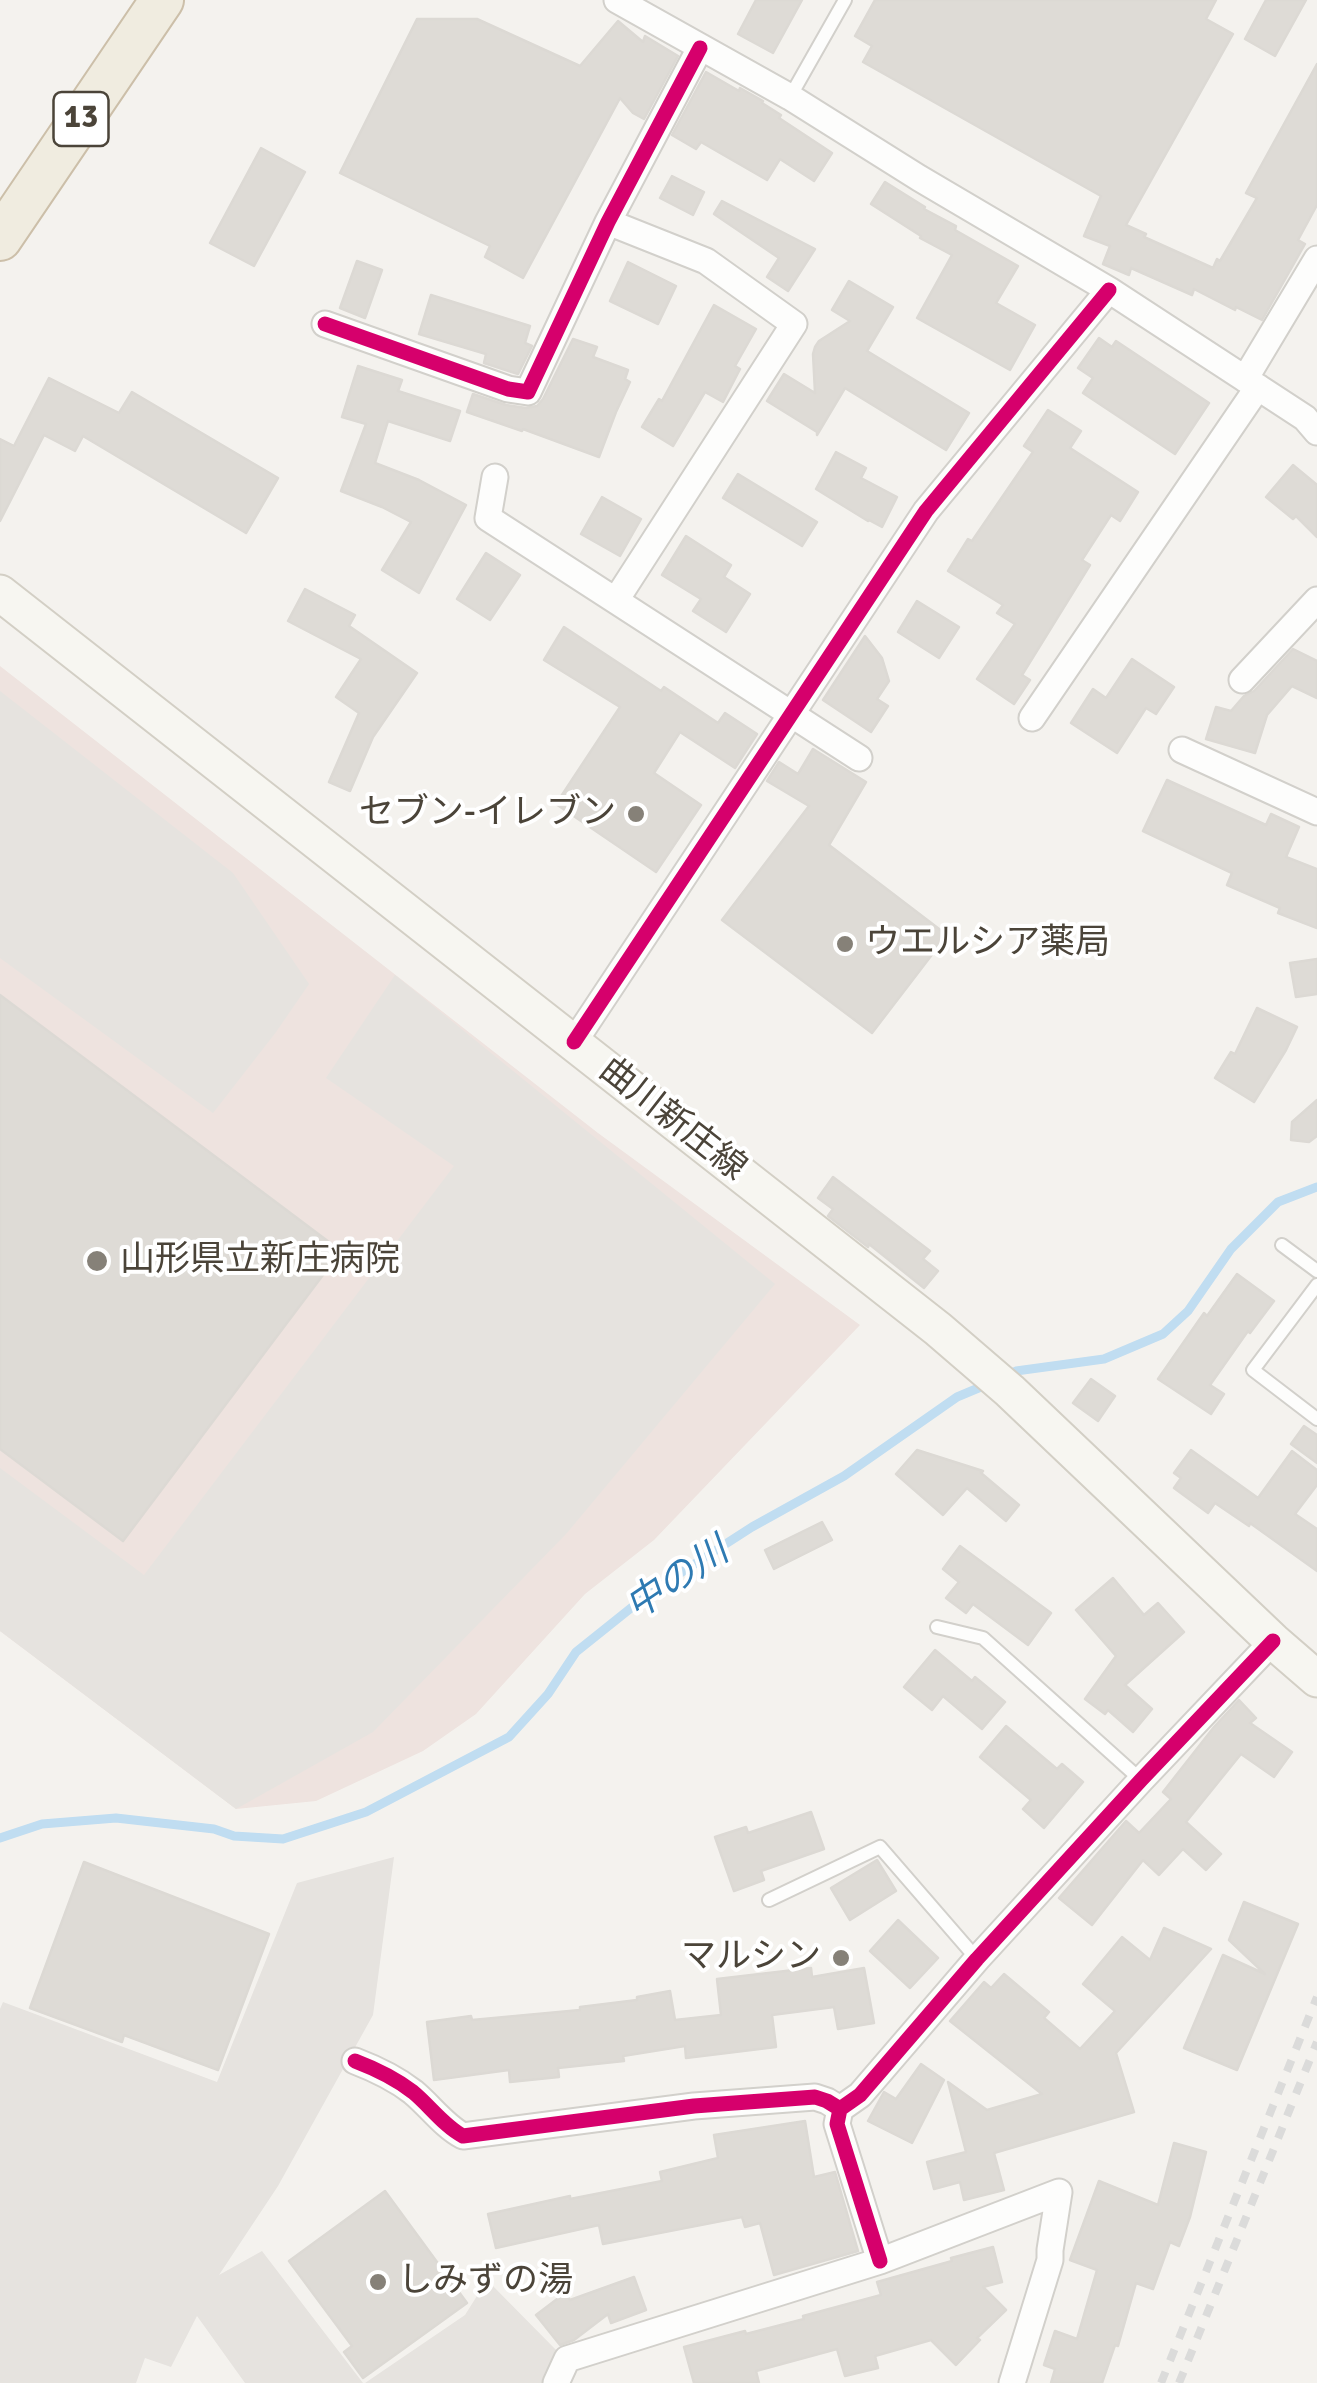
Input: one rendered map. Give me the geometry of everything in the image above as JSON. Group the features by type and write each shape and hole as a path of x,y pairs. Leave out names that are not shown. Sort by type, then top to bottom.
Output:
{"highway":[{"name":"13","path":"0,239 162,0"}],"main road":[{"name":"曲川新庄線","path":"0,593 938,1329 1010,1391 1273,1641 1317,1678"}],"street":[{"path":"616,0 790,98 1109,290 1305,418 1317,432"},
{"path":"325,324 528,392 608,222 700,48"},
{"path":"608,222 706,262 794,324 616,600"},
{"path":"1032,718 1251,383 1317,259"},
{"path":"574,1042 926,511 1109,290"},
{"path":"495,477 488,518 860,758"},
{"path":"1242,680 1317,600"},
{"path":"1182,750 1317,812"},
{"path":"880,2261 836,2124 840,2109 860,2095 1141,1780 1273,1641"},
{"path":"355,2061 384,2072 463,2136 694,2106 814,2097 840,2109"},
{"path":"556,2383 567,2359 880,2261 1059,2192 1050,2260 1012,2383"}],"lane":[{"path":"790,98 845,0"},
{"path":"1282,1244 1317,1272"},
{"path":"1317,1285 1253,1370 1317,1418"},
{"path":"937,1627 983,1638 1141,1780"},
{"path":"769,1900 880,1847 978,1960"}],"shaded area":[{"path":"0,666 598,1133 860,1325 654,1540 585,1594 476,1714 423,1751 316,1801 236,1809 0,1631"},
{"path":"0,691 233,873 309,984 213,1113 0,958"},
{"path":"395,975 775,1284 566,1534 373,1732 236,1809 0,1631 0,1468 144,1575 454,1166 326,1078"},
{"path":"394,1857 373,2015 278,2186 219,2275 262,2251 363,2383 245,2383 197,2316 171,2367 145,2358 136,2383 0,2383 3,2002 217,2082 297,1883"},
{"name":"しみずの湯","path":"487,2280 560,2354 547,2383 365,2383 465,2315"}],"building":[{"path":"756,0 802,0 773,53 738,34"},
{"path":"875,0 1216,0 1206,19 1233,34 1126,225 1213,268 1257,198 1246,193 1317,64 1317,205 1298,240 1305,244 1262,320 1194,289 1192,295 1131,268 1129,275 1103,264 1110,246 1084,236 1101,196 863,62 872,46 855,36"},
{"path":"1266,0 1306,0 1275,56 1245,39"},
{"path":"417,19 477,19 580,66 618,21 643,42 645,36 678,56 644,119 620,98 523,278 485,257 490,246 340,173"},
{"path":"706,72 763,101 781,115 779,118 832,153 814,181 780,159 767,180 701,142 696,149 672,135"},
{"path":"261,148 305,172 254,266 210,243"},
{"path":"672,176 704,192 693,215 660,198"},
{"path":"885,182 956,226 955,230 1018,266 996,303 1035,325 1010,370 917,318 952,255 871,204"},
{"path":"722,201 815,249 788,291 767,277 779,258 714,214"},
{"path":"357,261 382,270 365,318 340,308"},
{"path":"628,262 676,286 658,324 610,301"},
{"path":"849,281 893,307 867,351 969,413 946,450 845,388 817,435 767,401 784,374 815,393 815,347 850,321 832,310"},
{"path":"431,295 530,326 525,343 532,346 518,374 484,363 486,354 419,334"},
{"path":"714,305 756,329 735,366 740,369 723,402 705,392 673,446 642,427 659,399 662,401"},
{"path":"1099,338 1112,347 1116,341 1209,403 1175,454 1083,393 1093,378 1078,368"},
{"path":"573,339 597,347 593,357 628,370 625,379 630,382 599,457 467,412 473,394 506,405 537,406"},
{"path":"358,366 402,380 398,391 460,411 450,441 388,421 375,463 419,480 466,505 419,593 382,570 411,522 341,491 366,424 342,417"},
{"path":"49,378 119,413 132,392 278,478 246,533 83,436 75,451 44,435 0,521 0,439 14,446"},
{"path":"1048,410 1081,431 1070,448 1138,492 1120,521 1111,515 1082,560 1090,565 1022,675 1030,680 1014,704 977,679 1015,624 997,613 1003,605 948,571 1033,452 1024,446"},
{"path":"836,452 866,468 861,478 897,497 882,527 816,489"},
{"path":"1293,465 1317,485 1317,537 1296,516 1293,519 1266,497"},
{"path":"738,474 817,522 802,546 723,498"},
{"path":"602,497 641,519 620,556 581,534"},
{"path":"686,536 731,565 724,577 750,594 726,632 693,611 701,599 662,575"},
{"path":"486,553 520,575 490,620 457,599"},
{"path":"305,589 355,615 349,626 417,673 373,737 350,791 329,782 359,713 336,697 361,659 288,621"},
{"path":"917,601 959,627 939,658 898,632"},
{"path":"564,627 718,723 725,713 757,734 735,768 680,732 654,773 701,805 656,872 556,804 620,707 544,660"},
{"path":"865,636 882,658 889,681 877,699 888,706 871,732 823,700"},
{"path":"1293,649 1317,661 1317,698 1292,686 1267,715 1255,753 1206,739 1216,707 1231,711"},
{"path":"1132,659 1174,687 1156,714 1146,708 1117,753 1071,723 1093,689 1106,698"},
{"path":"813,749 866,782 829,845 947,935 872,1033 722,920 809,806 767,781 779,762 798,774"},
{"path":"1167,780 1266,825 1271,814 1299,827 1286,857 1317,869 1317,928 1278,913 1280,908 1227,885 1232,873 1143,831"},
{"path":"1317,959 1317,994 1296,997 1290,963"},
{"path":"0,995 341,1251 123,1541 0,1449"},
{"path":"1257,1008 1297,1027 1254,1102 1215,1078 1231,1052 1235,1054"},
{"path":"1317,1100 1317,1136 1309,1142 1291,1140 1292,1122"},
{"path":"833,1177 930,1251 923,1259 938,1271 924,1288 828,1216 833,1209 818,1198"},
{"path":"1237,1274 1274,1301 1210,1385 1224,1394 1211,1414 1158,1379"},
{"path":"1091,1379 1115,1396 1098,1421 1073,1403"},
{"path":"1304,1426 1317,1435 1317,1463 1291,1444"},
{"path":"917,1450 983,1471 1019,1505 1006,1521 967,1488 943,1515 896,1474"},
{"path":"1191,1450 1258,1498 1292,1451 1317,1470 1317,1485 1295,1514 1317,1529 1317,1571 1250,1523 1249,1526 1215,1503 1208,1513 1174,1488 1181,1478 1174,1473"},
{"path":"822,1522 832,1540 774,1569 765,1550"},
{"path":"960,1546 1051,1613 1028,1645 973,1604 966,1613 946,1598 959,1582 943,1569"},
{"path":"1113,1578 1144,1615 1158,1603 1184,1632 1125,1685 1152,1709 1133,1732 1108,1710 1105,1714 1085,1699 1116,1656 1076,1610"},
{"path":"935,1650 1005,1702 982,1729 943,1696 932,1710 904,1687"},
{"path":"1239,1700 1256,1718 1250,1723 1292,1752 1274,1777 1241,1754 1186,1822 1221,1854 1206,1870 1183,1849 1159,1875 1143,1860 1092,1925 1059,1898 1126,1821 1139,1833 1171,1799 1163,1792"},
{"path":"1006,1726 1057,1769 1062,1764 1083,1782 1044,1828 1023,1809 1031,1800 980,1757"},
{"path":"811,1812 824,1849 761,1871 764,1880 734,1891 715,1837 746,1827 748,1833"},
{"path":"877,1860 896,1891 850,1920 831,1888"},
{"path":"84,1862 269,1934 218,2070 124,2035 122,2042 30,2008"},
{"path":"1244,1902 1298,1924 1237,2070 1184,2048 1223,1955 1265,1974 1229,1940"},
{"path":"898,1920 938,1958 910,1988 870,1951"},
{"path":"1164,1928 1211,1949 1116,2053 1134,2112 994,2153 1004,2190 964,2200 960,2182 934,2189 927,2162 966,2152 948,2082 987,2110 1042,2094 950,2021 984,1982 991,1988 1004,1974 1049,2012 1044,2018 1080,2049 1115,2011 1083,1984 1122,1937 1150,1960"},
{"path":"811,1968 812,1977 864,1968 874,2023 838,2029 834,2007 772,2015 776,2047 686,2058 685,2046 623,2056 624,2061 558,2068 559,2077 510,2082 509,2070 434,2080 427,2022 580,2010 670,1991 675,2020 721,2015 717,1979"},
{"path":"921,2064 944,2080 912,2143 868,2121 884,2092 896,2099"},
{"path":"805,2121 814,2177 835,2172 858,2251 774,2275 760,2223 745,2227 742,2217 603,2244 599,2225 496,2248 488,2214 662,2181 660,2172 718,2158 714,2135"},
{"path":"1174,2143 1206,2152 1179,2246 1170,2242 1153,2289 1136,2283 1118,2346 1115,2345 1102,2383 1051,2383 1055,2369 1044,2365 1055,2331 1077,2339 1097,2270 1070,2260 1099,2181 1158,2205"},
{"name":"しみずの湯","path":"385,2191 467,2303 363,2378 344,2352 352,2346 289,2261"},
{"path":"993,2247 1002,2282 983,2287 1006,2310 956,2365 931,2340 875,2356 878,2368 845,2376 837,2349 756,2371 759,2383 694,2383 684,2347 804,2319 803,2316 881,2295 877,2282"},
{"path":"634,2277 646,2310 611,2323 608,2314 574,2340 560,2345 536,2315 565,2293 570,2300"}],"waterway":[{"name":"中の川","path":"1007,1375 1104,1359 1163,1334 1188,1311 1231,1249 1278,1202 1317,1187"},
{"name":"中の川","path":"0,1838 42,1824 116,1818 214,1829 234,1836 283,1839 366,1812 509,1737 548,1694 576,1652 651,1592 752,1527 844,1476 957,1397 988,1384"}],"railway":[{"path":"1161,2383 1317,1997"},
{"path":"1179,2383 1317,2042"}],"cycle path":[{"path":"325,324 508,389 528,392 608,222 700,48"},
{"path":"574,1042 926,511 1109,290"},
{"path":"880,2261 837,2124 840,2109 860,2095 977,1959 1273,1641"},
{"path":"355,2061 406,2087 463,2136 694,2106 815,2097 840,2109"}],"place":[{"name":"セブン-イレブン","path":"636,814"},
{"name":"ウエルシア薬局","path":"845,944"},
{"name":"山形県立新庄病院","path":"97,1261"},
{"name":"マルシン","path":"841,1958"},
{"name":"しみずの湯","path":"378,2282"}]}
